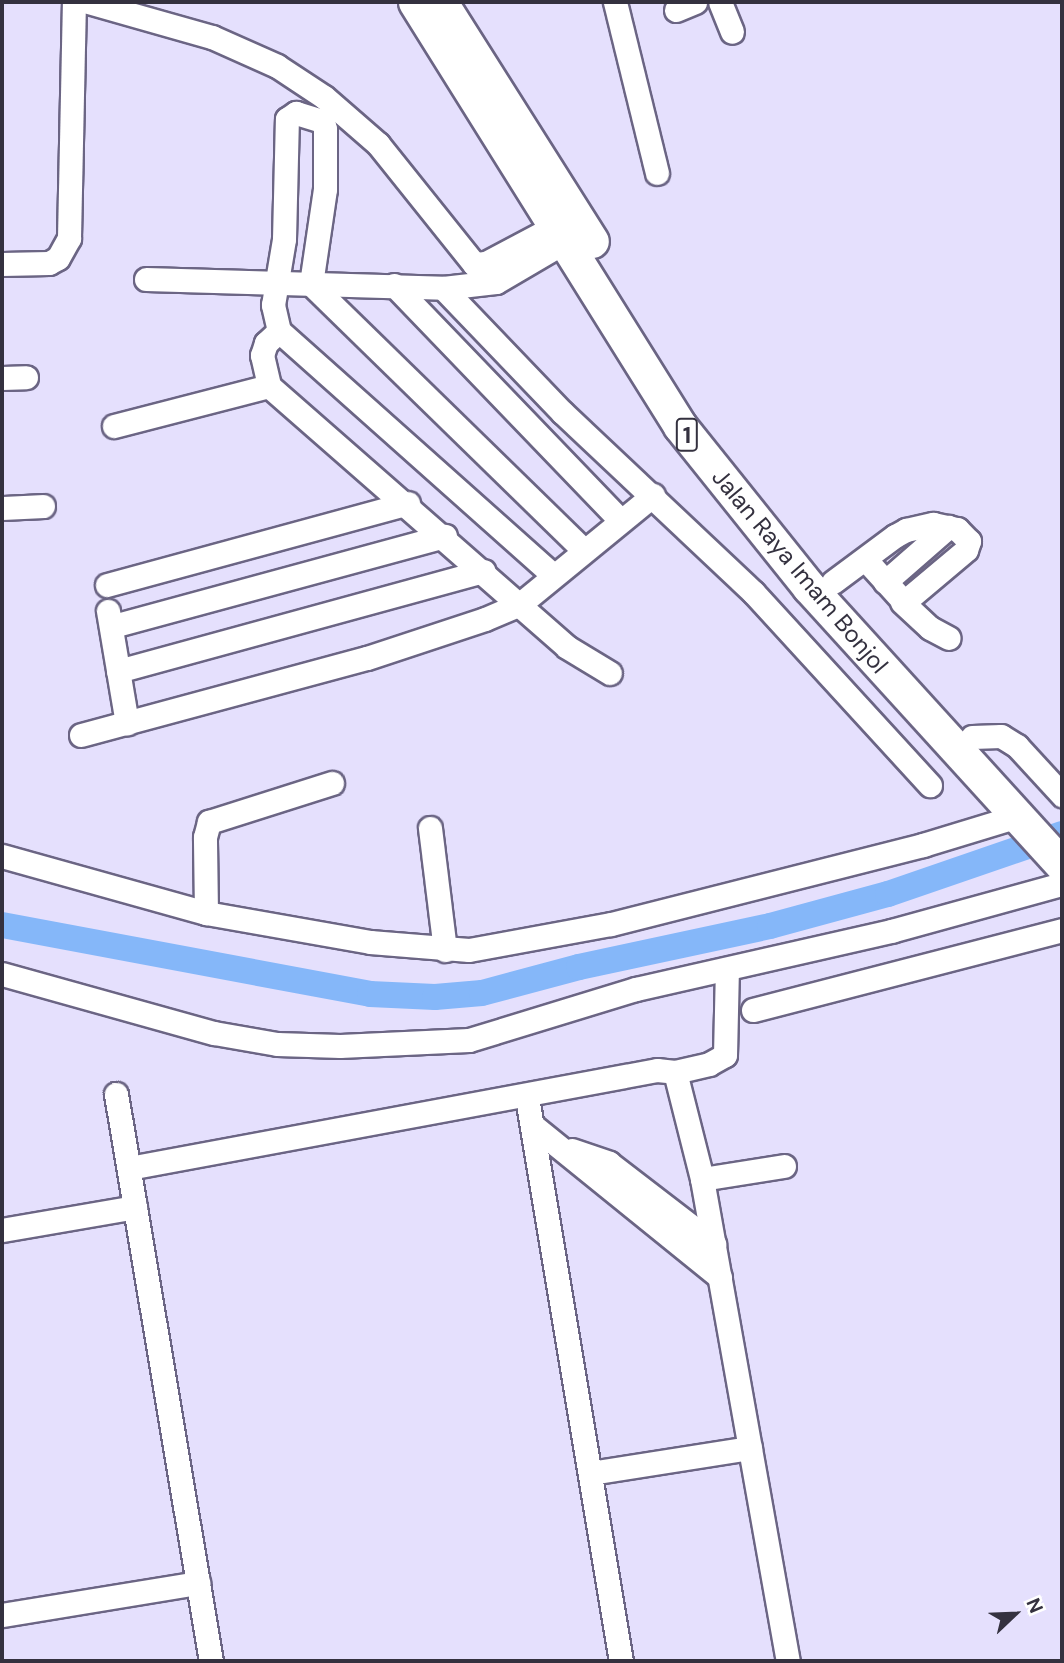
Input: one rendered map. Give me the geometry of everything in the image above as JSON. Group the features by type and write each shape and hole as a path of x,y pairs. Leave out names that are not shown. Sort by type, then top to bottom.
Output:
{"highway":[{"name":"Jalan Raya Imam Bonjol","path":"415,2 671,381 833,582 972,737 1049,836"},
{"name":"Jalan Raya Imam Bonjol","path":"441,2 570,232 634,358 680,426 771,542 1049,836"}],"street":[{"path":"2,264 49,263 65,249 69,238 74,2"},
{"path":"88,2 124,6 230,44 277,66 324,97 378,144 474,264 486,263 570,232"},
{"path":"615,2 657,173"},
{"path":"720,2 732,32"},
{"path":"311,284 325,189 324,125 296,113 287,119 284,239 275,281 279,331 554,575"},
{"path":"286,186 325,189"},
{"path":"146,279 443,288 496,282 570,232"},
{"path":"311,284 583,549"},
{"path":"394,285 619,519"},
{"path":"443,288 563,413 753,592 930,785"},
{"path":"279,331 266,343 262,355 269,386 408,503 567,646 610,673"},
{"path":"2,379 26,377"},
{"path":"114,426 269,386"},
{"path":"539,436 563,413"},
{"path":"81,735 367,657 520,604 619,519 653,495"},
{"path":"107,585 408,503"},
{"path":"2,508 43,506"},
{"path":"833,582 906,530 933,524 966,535 966,550 902,602"},
{"path":"885,582 948,527"},
{"path":"127,723 110,619 445,536"},
{"path":"865,559 902,602 930,628 949,638"},
{"path":"118,671 484,571"},
{"path":"206,913 205,837 209,822 332,783"},
{"path":"430,828 444,950"},
{"path":"2,856 206,913 444,950 494,947 611,924 923,845 1049,836"},
{"path":"2,974 214,1033 308,1047 489,1037 583,1003 727,969 1049,836"},
{"path":"753,1010 1062,930"},
{"path":"129,1168 527,1097 657,1070 675,1072 709,1064 725,1055 727,969"},
{"path":"675,1072 702,1179 788,1661"},
{"path":"117,1094 211,1661"},
{"path":"527,1097 621,1661"},
{"path":"532,1125 720,1277"},
{"path":"562,1149 582,1151 609,1163 714,1244"},
{"path":"702,1179 784,1166"},
{"path":"2,1230 135,1207"},
{"path":"590,1473 750,1448"},
{"path":"2,1615 198,1583"}],"waterway":[{"path":"2,925 370,994 435,997 482,993 579,967 770,926 888,894 1062,834"}]}
